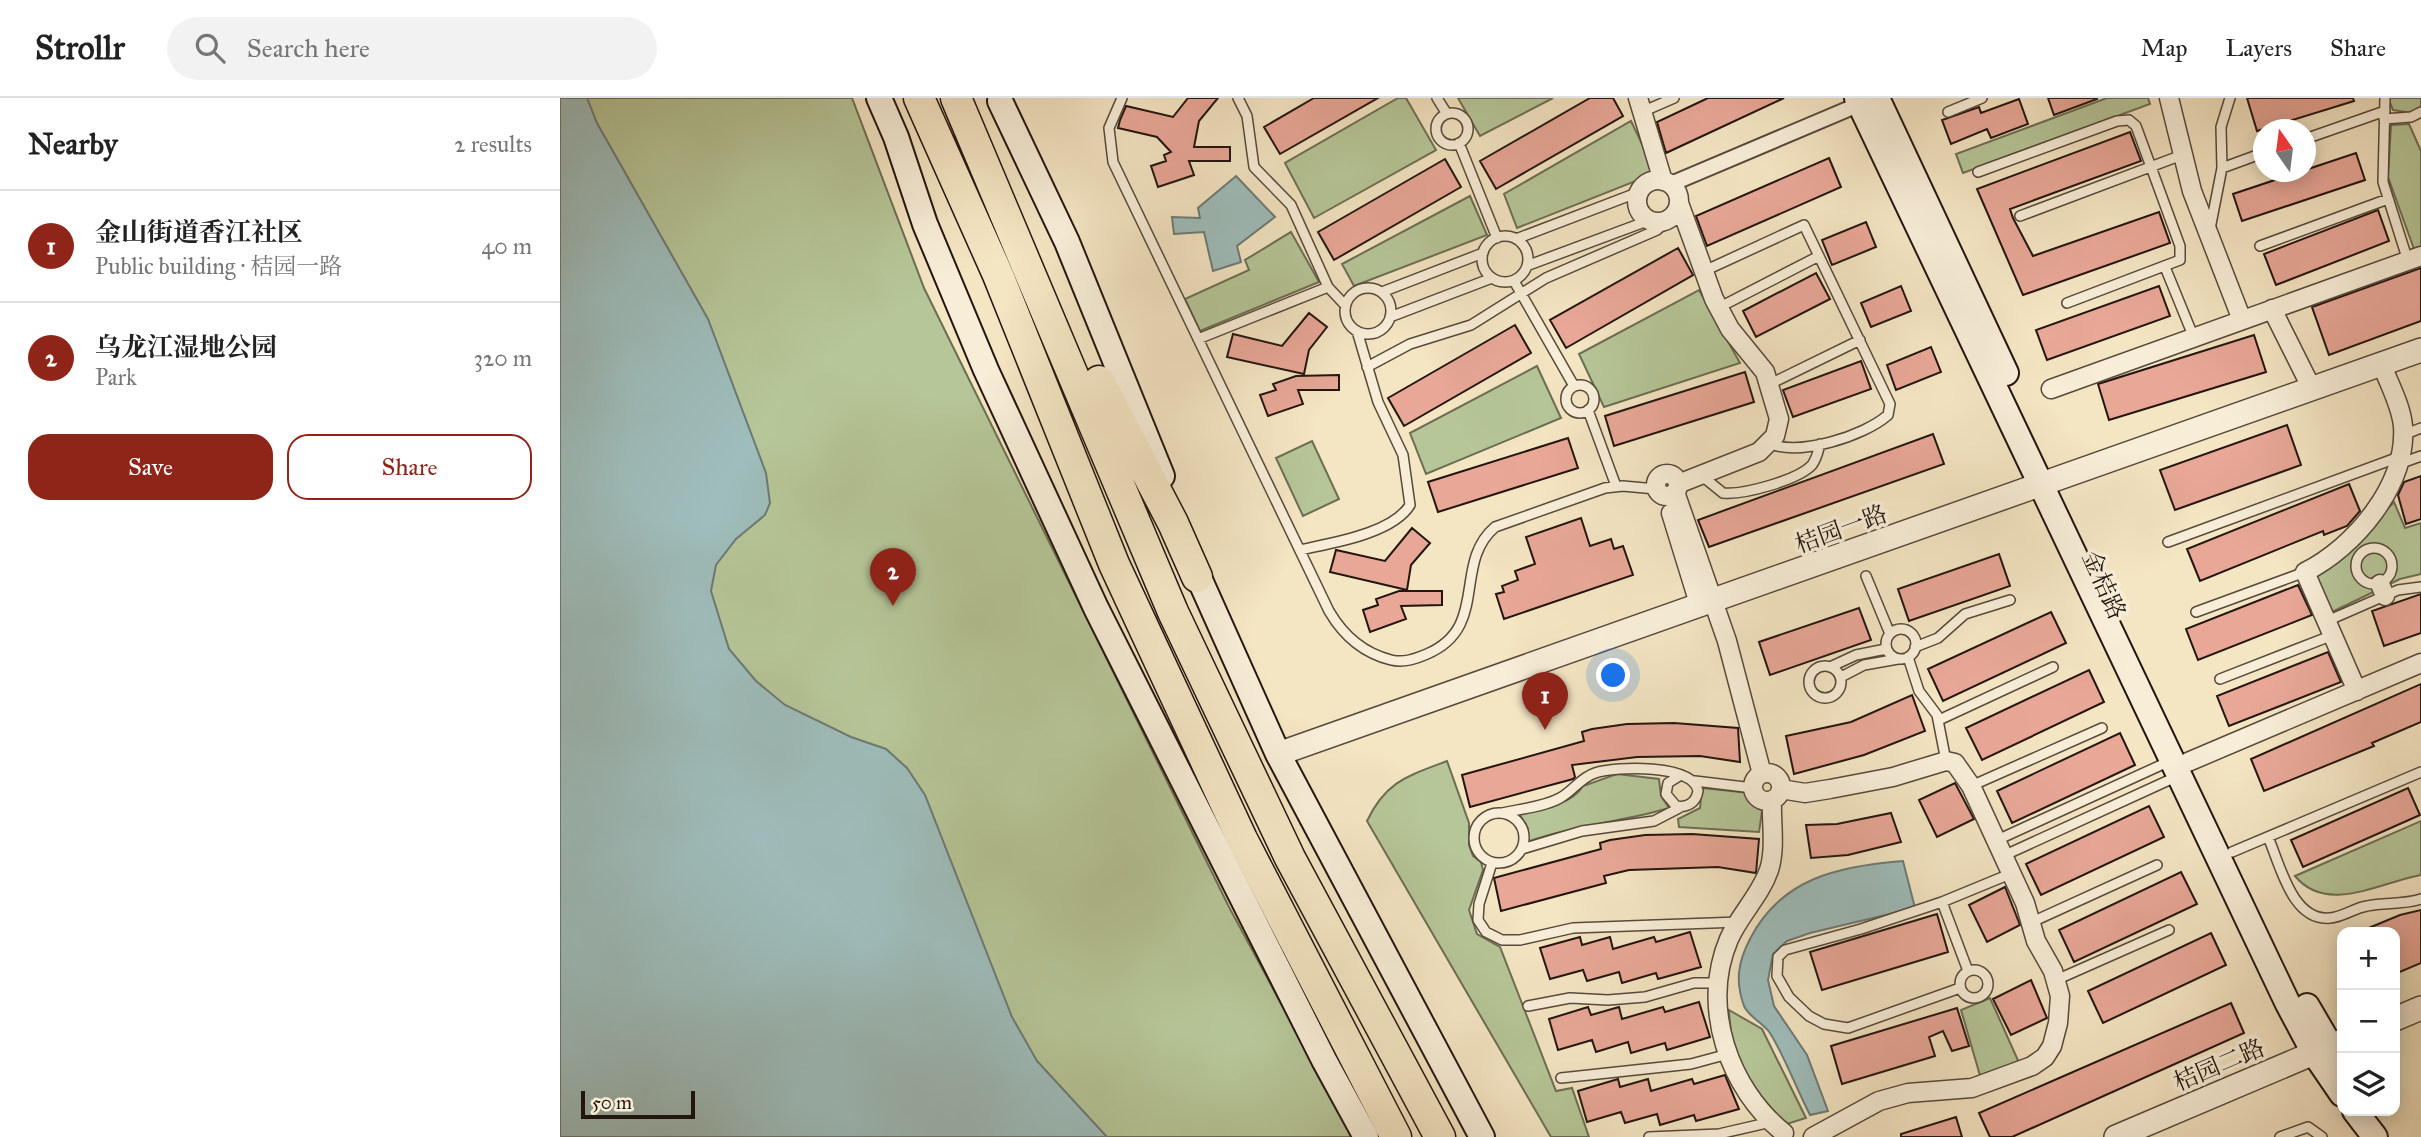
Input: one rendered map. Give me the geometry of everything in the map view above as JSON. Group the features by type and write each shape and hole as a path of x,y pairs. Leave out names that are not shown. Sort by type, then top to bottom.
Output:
{"highway":[{"path":"919,98 998,275 1114,564 1242,839 1363,1078 1396,1137"},
{"path":"956,98 1155,571 1290,858 1440,1137"},
{"path":"994,99 1099,381 1155,571"},
{"path":"1099,381 1174,523 1197,577"}],"main road":[{"path":"879,98 896,136 925,224 986,370 1096,608 1324,1060 1366,1137"},
{"path":"994,99 1068,242 1167,488 1197,577 1278,754 1482,1137"},
{"name":"金桔路","path":"1865,100 2183,764 2232,852 2333,1056"},
{"path":"2183,764 2333,1056"},
{"path":"2359,1116 2375,1137"},
{"path":"2379,1116 2395,1137"}],"street":[{"path":"2169,98 2182,155 2208,237 2242,320"},
{"path":"1679,203 1659,220 1639,209 1639,192 1652,181 1667,183 1865,100"},
{"path":"1641,104 1667,183 1679,203 1702,272 1718,308 1758,362 1770,384 1778,408 1779,428 1768,443 1748,458 1669,490 1707,605 1758,781 1776,776 1777,795 1770,868 1762,888 1728,943 1719,983 1721,1030 1728,1054 1745,1089 1779,1130 1796,1129 1805,1137"},
{"path":"2051,389 2414,258"},
{"path":"2267,311 2306,391"},
{"name":"桔园一路","path":"1278,754 1707,605 2421,351"},
{"path":"2357,691 2305,572 2329,557 2375,512 2387,494 2398,461 2402,435 2401,415 2382,365"},
{"path":"2183,764 2421,663"},
{"path":"1777,795 1805,793 1893,777 1946,761 1959,766 2032,922 2036,942 2056,980 2060,996 2058,1023 2052,1046 2041,1060 1981,1085 1945,1092 1908,1093 1879,1101 1813,1137"},
{"path":"2400,1017 2421,1008"},
{"path":"2400,1033 2421,1024"},
{"name":"桔园二路","path":"2116,1137 2333,1056"},
{"name":"桔园二路","path":"2148,1137 2333,1056"}],"lane":[{"path":"1122,98 1109,128 1110,152 1300,550 1343,632 1365,649 1384,658 1406,661 1434,651 1458,631 1467,611 1474,561 1485,536 1511,520 1616,486 1669,490"},
{"path":"1238,98 1247,116 1254,167 1291,205 1328,287 1345,305"},
{"path":"1437,98 1447,114"},
{"path":"1641,104 1674,98"},
{"path":"1948,112 1982,98"},
{"path":"2208,237 2222,168 2221,127 2230,98"},
{"path":"2385,98 2382,167 2388,199 2414,258"},
{"path":"2316,136 2385,115 2411,117 2421,112"},
{"path":"1447,114 1458,114 1467,125 1466,136 1459,143 1449,144 1437,134 1437,124 1447,114"},
{"path":"1978,172 2123,119 2136,126 2182,254 2180,260 2067,303"},
{"path":"1459,143 1497,238"},
{"path":"2020,216 2182,155"},
{"path":"2222,168 2253,157"},
{"path":"1492,278 1483,266 1483,253 1488,244 1497,238 1516,239 1639,192"},
{"path":"2260,246 2388,199"},
{"path":"1483,253 1382,292 1360,289 1354,292 1345,305 1346,320 1364,334 1379,331 1390,317 1492,278 1514,281 1528,265 1659,220"},
{"path":"1367,367 1410,344 1471,325 1546,278 1657,230 1659,220"},
{"path":"1702,272 1804,225 1891,410 1876,425 1820,444 1795,448 1768,443"},
{"path":"1516,239 1526,249 1528,265"},
{"path":"1718,308 1819,256"},
{"path":"2165,267 2194,338"},
{"path":"1514,281 1574,386"},
{"path":"1198,339 1328,287"},
{"path":"1382,292 1391,305 1390,317"},
{"path":"1300,550 1376,529 1399,517 1410,505 1403,455 1378,402 1357,331"},
{"path":"1770,384 1860,340"},
{"path":"1583,385 1593,394 1593,403 1588,410 1575,412 1568,406 1566,397 1574,386 1583,385"},
{"path":"1588,410 1616,486"},
{"path":"2402,435 2421,428"},
{"path":"1702,476 1723,493 1745,492 1805,470 1818,455 1820,444"},
{"path":"2168,542 2398,461 2421,456"},
{"path":"2220,679 2330,628 2382,590 2391,573 2392,561 2385,551 2369,548 2356,560 2356,572 2364,582 2382,590 2421,587"},
{"path":"2196,612 2305,572"},
{"path":"1867,576 1890,634 1886,649"},
{"path":"1841,677 1864,664 1903,658 1915,647 1938,638 1965,614 2010,600"},
{"path":"1890,634 1899,629 1909,631 1915,647"},
{"path":"1830,667 1841,677 1841,688 1834,696 1824,699 1814,694 1809,685 1811,674 1819,667 1830,667 1856,655 1886,649 1903,658 1919,691 1930,702 1939,720 1946,761"},
{"path":"1939,720 2053,667"},
{"path":"1970,786 2102,727"},
{"path":"1998,849 2183,764"},
{"path":"1998,849 2183,764"},
{"path":"1695,781 1697,796 1691,804 1654,821 1582,831 1522,849 1509,861 1492,863 1478,853 1473,837 1475,829 1486,816 1558,799 1582,779 1601,771 1645,769 1681,775 1695,781 1758,781"},
{"path":"2232,852 2421,772"},
{"path":"1681,775 1671,779 1666,789 1668,799 1681,807"},
{"path":"1502,813 1517,820 1522,826 1522,849"},
{"path":"2268,837 2297,902 2306,913 2330,918 2371,905 2400,905 2421,899"},
{"path":"1492,863 1479,904 1478,920 1486,932 1502,940 1520,940 1573,928 1739,922"},
{"path":"2032,922 2157,865"},
{"path":"1960,988 1848,1028 1824,1024 1809,1016 1789,997 1777,976 1778,957 1785,950 1861,929 1942,902 2010,874"},
{"path":"1942,902 1968,971"},
{"path":"2056,980 2169,929"},
{"path":"1975,969 1983,973 1988,981 1987,989 1980,997 1971,998 1960,988 1960,978 1968,971 1975,969"},
{"path":"1528,1006 1570,998 1608,1000 1645,997 1695,983 1719,983"},
{"path":"1560,1078 1691,1064 1728,1054"},
{"path":"2280,1137 2308,1127 2322,1137"},
{"path":"1650,1137 1779,1130"}],"green space":[{"path":"569,98 852,98 924,288 1229,907 1353,1137 1090,1137 747,837 560,415"},
{"path":"1398,98 1406,98 1436,150 1314,218 1285,163"},
{"path":"1458,98 1553,98 1480,136"},
{"path":"2107,98 2148,98 2150,104 1963,173 1956,154"},
{"path":"2388,98 2421,98 2421,108 2412,113 2393,110"},
{"path":"1631,121 1656,173 1517,228 1504,194"},
{"path":"2409,124 2421,151 2421,246 2414,249 2388,177 2391,125"},
{"path":"1470,196 1487,235 1354,286 1342,264"},
{"path":"1291,232 1319,282 1200,331 1185,299 1249,270 1245,260"},
{"path":"1699,290 1740,363 1604,407 1579,354"},
{"path":"1537,366 1561,418 1426,474 1410,433"},
{"path":"1312,441 1339,499 1303,516 1276,458"},
{"path":"2394,502 2405,528 2421,523 2421,574 2400,579 2330,613 2315,574 2372,525"},
{"path":"1447,761 1469,823 1469,845 1473,856 1481,862 1483,870 1469,910 1477,934 1500,947 1556,1091 1572,1088 1589,1137 1551,1137 1367,821 1390,788 1410,776"},
{"path":"1617,774 1659,779 1661,796 1669,808 1562,831 1527,842 1528,829 1518,812 1563,802 1578,793 1583,786"},
{"path":"1702,788 1750,793 1754,802 1763,804 1759,832 1679,827 1678,819 1700,808"},
{"path":"2421,821 2421,875 2338,895 2308,887 2295,876"},
{"path":"1990,998 2021,1067 1981,1079 1961,1010"},
{"path":"1729,1010 1762,1029 1806,1118 1787,1124 1762,1102 1738,1059"}],"water":[{"path":"560,98 587,98 597,123 708,319 766,473 770,503 765,515 736,539 716,565 711,591 729,649 756,681 785,705 851,737 886,749 907,768 925,795 1012,1017 1037,1061 1107,1137 560,1137"},
{"path":"1236,176 1275,217 1237,246 1241,262 1213,271 1204,232 1174,234 1172,217 1200,218 1198,208"},
{"path":"1903,861 1915,908 1810,933 1787,941 1773,954 1768,980 1774,1006 1807,1055 1828,1111 1810,1115 1770,1033 1744,1006 1739,980 1743,956 1763,918 1795,889 1835,872"}],"building":[{"path":"1188,98 1218,98 1199,121 1194,147 1230,147 1230,161 1189,161 1194,175 1158,187 1151,166 1166,161 1164,155 1171,152 1157,137 1118,128 1120,120 1126,106 1173,117"},
{"path":"1314,98 1378,98 1280,154 1264,127"},
{"path":"1590,98 1613,98 1623,116 1496,189 1480,161"},
{"path":"1708,98 1784,98 1666,153 1657,122"},
{"path":"2048,98 2097,98 2097,99 2054,115"},
{"path":"2247,98 2353,98 2354,101 2296,119 2253,119"},
{"path":"2019,99 2028,124 1991,138 1987,129 1951,144 1942,120 1979,107 1981,113"},
{"path":"2130,132 2141,161 2010,209 2013,218 2033,256 2159,212 2170,243 2023,295 1977,189"},
{"path":"2356,153 2365,180 2242,221 2233,194 2269,182 2316,182 2316,166"},
{"path":"1829,158 1841,187 1707,246 1696,216"},
{"path":"1445,159 1461,187 1334,260 1318,232"},
{"path":"2378,210 2389,241 2276,285 2264,254"},
{"path":"1866,222 1876,247 1832,265 1822,240"},
{"path":"1678,248 1693,275 1566,348 1550,320"},
{"path":"2421,268 2421,321 2329,355 2312,307"},
{"path":"1816,273 1830,299 1756,337 1743,311"},
{"path":"1901,286 1911,311 1871,327 1861,303"},
{"path":"2159,286 2170,316 2047,360 2036,330"},
{"path":"1309,313 1327,327 1309,350 1304,374 1227,357 1233,334 1282,346"},
{"path":"1515,325 1531,353 1404,426 1388,398"},
{"path":"2254,335 2266,372 2109,420 2098,384"},
{"path":"1931,347 1941,372 1896,390 1887,365"},
{"path":"1861,361 1871,389 1793,417 1783,390"},
{"path":"1745,372 1754,402 1614,446 1605,416"},
{"path":"1339,375 1339,390 1298,390 1303,404 1268,416 1260,395 1276,390 1273,384 1296,376"},
{"path":"2287,425 2301,465 2175,510 2160,470"},
{"path":"1933,434 1944,464 1709,547 1698,520"},
{"path":"1568,438 1578,468 1438,512 1428,482"},
{"path":"2421,476 2421,519 2406,524 2398,495 2404,482"},
{"path":"2349,484 2360,511 2347,526 2324,535 2323,531 2200,581 2187,549"},
{"path":"1581,518 1590,546 1611,539 1614,549 1623,546 1633,575 1504,619 1496,594 1504,592 1502,586 1518,580 1515,571 1535,564 1526,537"},
{"path":"1412,528 1430,543 1411,565 1407,590 1330,572 1336,550 1385,561"},
{"path":"1999,554 2010,586 1909,621 1898,589"},
{"path":"2298,585 2312,615 2198,660 2186,629"},
{"path":"1399,591 1442,591 1442,605 1401,606 1406,619 1370,632 1363,610 1378,605 1376,599"},
{"path":"2421,594 2421,633 2384,646 2372,611"},
{"path":"1859,608 1871,640 1770,675 1759,642"},
{"path":"2051,612 2066,643 1943,701 1928,669"},
{"path":"2328,652 2341,682 2229,726 2217,696"},
{"path":"2089,670 2104,702 1982,760 1966,728"},
{"path":"2421,684 2421,722 2372,743 2374,746 2264,791 2251,759"},
{"path":"1912,695 1925,731 1864,755 1794,774 1786,736 1851,722"},
{"path":"1674,723 1738,728 1740,762 1700,756 1637,757 1572,765 1575,777 1573,779 1470,807 1462,775 1584,741 1582,732 1592,729 1627,724"},
{"path":"2120,733 2135,765 2012,823 1997,791"},
{"path":"1955,783 1974,819 1937,837 1919,800"},
{"path":"2408,788 2420,815 2303,867 2291,840"},
{"path":"2149,806 2164,837 2041,895 2026,864"},
{"path":"1891,813 1901,842 1848,855 1811,858 1806,825 1837,824"},
{"path":"1692,834 1759,839 1756,873 1718,867 1629,870 1604,876 1606,883 1501,911 1494,878 1601,849 1600,843 1610,840 1645,835"},
{"path":"2181,872 2197,904 2074,962 2059,930"},
{"path":"2005,887 2020,925 1987,942 1969,905"},
{"path":"2421,910 2421,963 2400,972 2400,927 2371,927"},
{"path":"1937,914 1948,952 1822,990 1810,952"},
{"path":"1690,932 1701,967 1658,979 1656,973 1622,983 1619,972 1587,981 1583,970 1550,979 1540,948 1580,937 1582,945 1610,937 1613,949 1654,937 1656,942"},
{"path":"2211,933 2226,965 2103,1023 2088,991"},
{"path":"2031,980 2047,1018 2011,1035 1993,999"},
{"path":"1699,1002 1710,1037 1667,1050 1665,1043 1631,1053 1628,1042 1596,1052 1592,1040 1558,1050 1549,1019 1588,1007 1591,1015 1619,1007 1622,1019 1663,1007 1665,1012"},
{"path":"2231,1003 2244,1033 2012,1137 1990,1137 1979,1113"},
{"path":"1957,1008 1969,1046 1952,1051 1943,1031 1929,1037 1935,1056 1842,1084 1831,1046"},
{"path":"1725,1075 1739,1109 1696,1121 1694,1115 1660,1125 1657,1114 1625,1123 1621,1112 1587,1122 1578,1091 1618,1079 1620,1087 1648,1079 1651,1091 1692,1079 1694,1084"},
{"path":"1956,1117 1962,1137 1901,1137 1901,1134"}],"place":[{"name":"乌龙江湿地公园","path":"893,606"},
{"name":"金山街道香江社区","path":"1545,730"}]}
